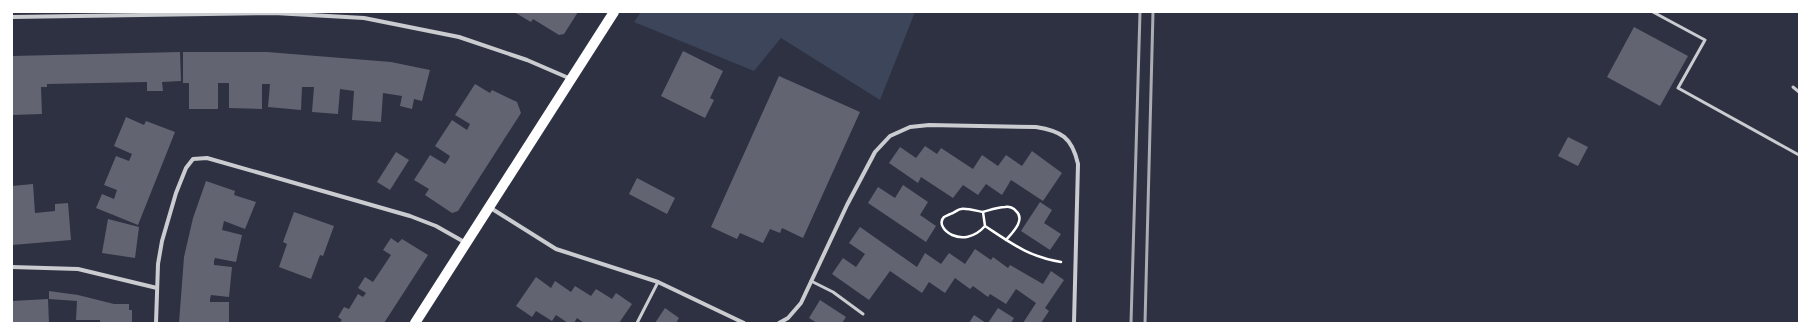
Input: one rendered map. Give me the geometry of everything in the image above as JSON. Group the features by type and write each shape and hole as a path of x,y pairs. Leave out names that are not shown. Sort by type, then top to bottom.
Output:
{"main road":[{"path":"415,323 572,80 614,12"}],"street":[{"path":"12,17 274,13 364,18 459,37 527,60 572,80"},
{"path":"779,323 794,311 801,303 847,205 875,152 882,143 899,131 929,125 1036,127 1052,130 1062,135 1070,142 1075,152 1078,164 1074,323"},
{"path":"156,323 156,288 162,241 178,187 186,168 193,158 207,158 410,216 436,226 466,244"},
{"path":"489,207 556,249 658,282 744,323"},
{"path":"12,267 78,269 156,288"}],"lane":[{"path":"1653,12 1705,40 1678,88 1799,155"},
{"path":"1793,87 1799,92"},
{"path":"811,281 833,292 863,314"},
{"path":"638,323 658,282"}],"path":[{"path":"985,226 978,234 971,237 962,238 947,232 943,228 942,223 944,218 961,209 983,212 1005,207 1012,208 1018,212 1020,218 1019,224 1006,240"},
{"path":"983,212 985,226 1032,255 1075,264"}],"shaded area":[{"path":"641,12 915,12 880,100 781,38 754,71 634,22"}],"building":[{"path":"514,12 578,12 564,34 559,35 533,19 531,22"},
{"path":"1634,27 1688,56 1660,106 1607,77"},
{"path":"683,51 723,71 710,98 714,100 705,118 661,96"},
{"path":"180,52 181,81 162,82 163,91 147,91 147,82 47,84 47,87 41,87 42,114 12,115 12,56"},
{"path":"183,52 267,52 391,62 430,70 422,101 414,99 412,109 400,106 402,96 383,93 381,122 352,120 354,91 340,89 338,114 312,112 314,87 302,87 301,110 268,107 270,84 262,84 262,109 229,108 229,83 218,83 218,109 189,109 189,83 183,83"},
{"path":"779,76 860,112 803,238 782,228 780,233 770,229 763,243 740,233 737,239 711,227"},
{"path":"475,84 490,93 492,90 517,102 521,113 458,211 452,213 425,195 429,189 414,180 430,155 445,164 448,160 450,156 435,146 452,120 467,130 470,124 455,115"},
{"path":"126,117 144,125 146,121 175,132 138,225 96,208 102,194 114,199 117,190 104,185 116,156 129,161 132,154 114,146"},
{"path":"1568,137 1588,147 1578,166 1558,156"},
{"path":"925,146 937,154 941,148 973,169 982,155 998,166 1006,155 1022,166 1032,151 1062,173 1043,201 1011,180 1002,195 986,184 978,195 963,185 953,198 921,177 918,183 889,163 900,147 916,158"},
{"path":"396,152 409,160 390,190 377,182"},
{"path":"637,178 675,198 667,214 629,194"},
{"path":"206,181 235,191 234,195 256,202 245,229 224,221 222,230 242,235 236,262 215,258 214,261 214,265 232,267 229,297 211,295 210,299 210,302 229,302 229,323 179,323 184,257 193,218"},
{"path":"33,184 35,213 55,211 55,204 68,203 71,240 12,245 12,186"},
{"path":"903,185 928,202 920,215 936,226 926,242 868,203 878,187 895,198"},
{"path":"1040,202 1052,210 1044,223 1061,234 1050,250 1021,231"},
{"path":"294,212 334,226 323,256 320,255 311,279 279,267 287,244 283,242"},
{"path":"108,219 139,227 135,258 102,253"},
{"path":"860,227 917,267 925,253 941,264 949,253 965,264 975,249 991,260 993,257 1008,268 1010,265 1043,284 1051,271 1064,280 1045,308 1049,311 1041,323 1023,323 1036,303 1016,289 1006,304 990,294 988,297 973,286 970,289 955,278 945,293 929,282 922,293 890,271 869,300 832,274 843,258 856,267 865,254 849,243"},
{"path":"391,238 398,243 402,239 428,255 384,323 339,323 342,320 338,317 344,307 349,309 358,294 363,297 366,293 358,288 365,277 373,282 391,255 383,250"},
{"path":"536,277 551,288 555,281 571,292 575,286 591,296 596,289 612,299 616,293 632,304 619,323 584,323 577,318 574,323 568,323 556,315 552,321 536,311 532,317 516,306"},
{"path":"49,291 78,295 114,304 129,304 129,310 132,310 132,323 100,323 100,320 76,320 77,301 49,299"},
{"path":"48,299 49,323 12,323 12,301"},
{"path":"820,300 846,317 842,323 817,323 809,318"},
{"path":"665,308 679,318 676,323 655,323"},
{"path":"998,308 1014,318 1011,323 988,323"},
{"path":"974,315 986,323 969,323"}],"railway":[{"path":"1131,323 1140,12"},
{"path":"1145,323 1153,12"}]}
